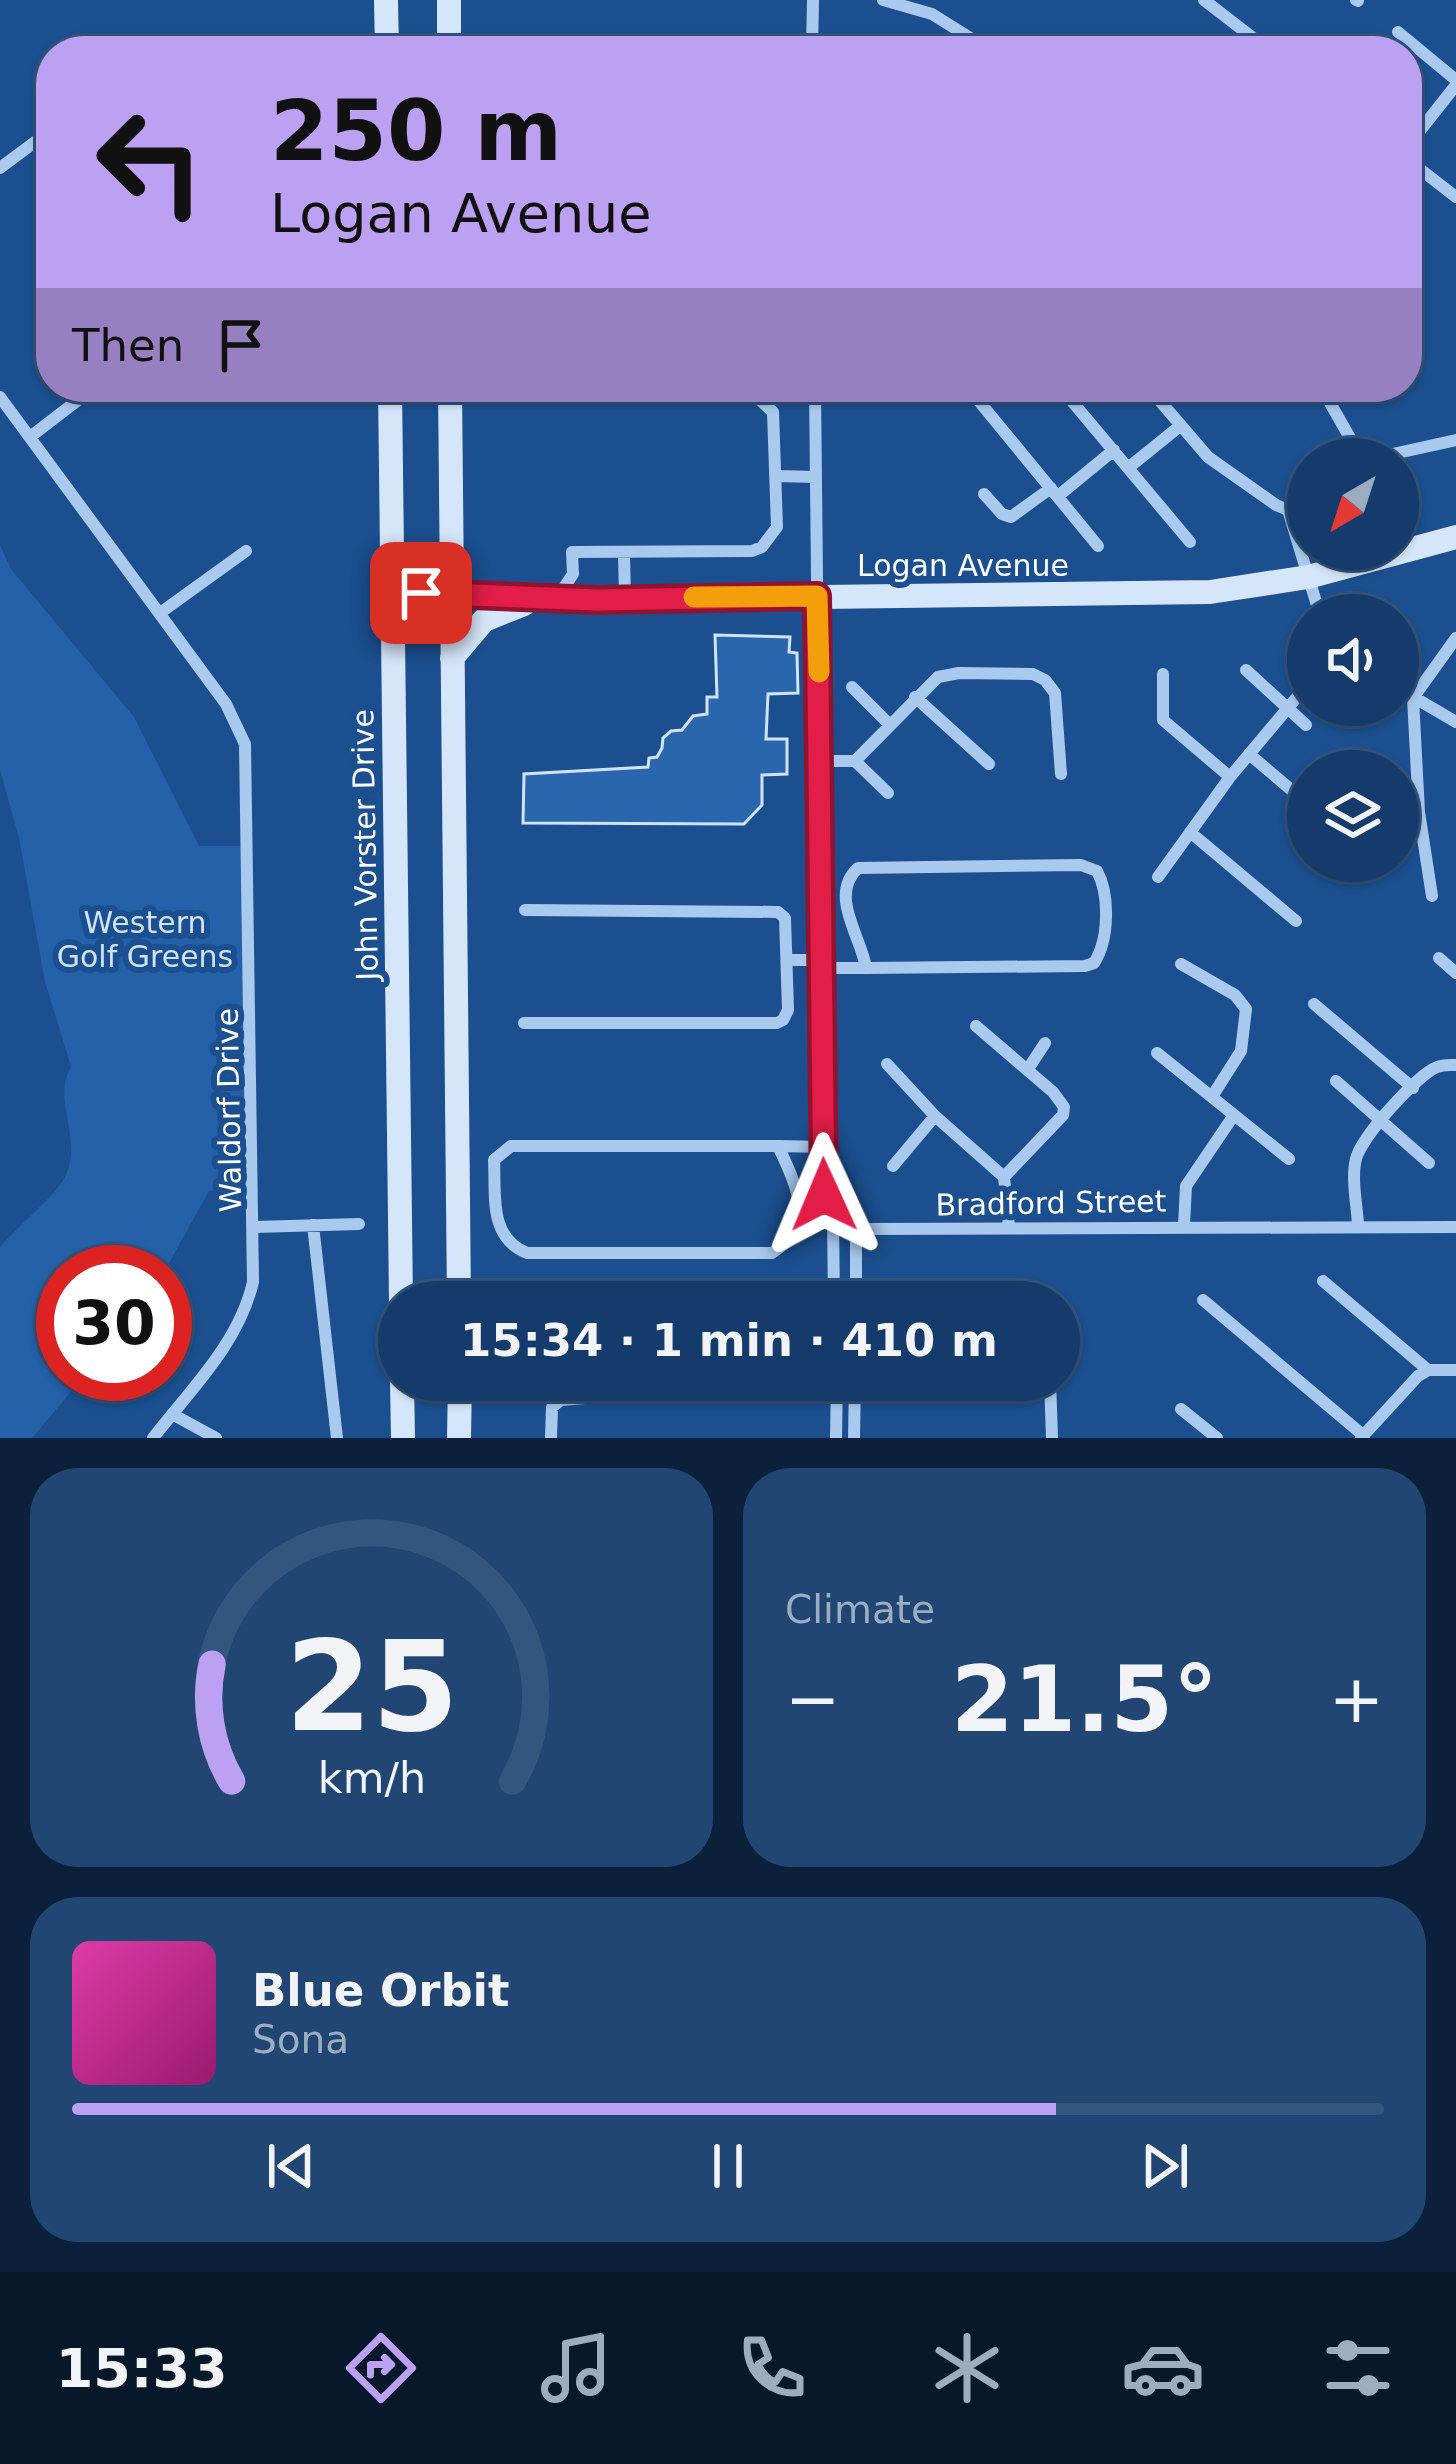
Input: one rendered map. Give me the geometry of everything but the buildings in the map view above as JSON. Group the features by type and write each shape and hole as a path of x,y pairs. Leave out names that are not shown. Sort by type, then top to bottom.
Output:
{"main road":[{"path":"386,0 387,36"},
{"path":"448,0 449,36"},
{"name":"John Vorster Drive","path":"390,402 401,1281"},
{"path":"450,402 459,1281"},
{"name":"Logan Avenue","path":"392,592 547,599 1210,592 1308,578 1456,536"},
{"path":"452,658 484,620 547,599"},
{"path":"402,1401 403,1438"},
{"path":"460,1401 460,1438"}],"street":[{"path":"812,36 813,0"},
{"path":"883,0 949,22 969,36"},
{"path":"1211,2 1252,36"},
{"path":"1398,32 1403,36"},
{"path":"1422,53 1456,82 1422,127"},
{"path":"0,168 36,141"},
{"path":"1422,171 1456,197"},
{"name":"Waldorf Drive","path":"0,397 226,704 245,744 254,1282 244,1317 153,1438"},
{"path":"30,437 76,402"},
{"path":"547,599 572,578 572,552 758,550 777,527 771,407 761,402"},
{"path":"815,402 823,1147 825,1200 833,1218 834,1281"},
{"path":"980,402 1098,546"},
{"path":"1073,402 1190,542"},
{"path":"1160,402 1208,457 1287,509"},
{"path":"1330,402 1353,438"},
{"path":"1128,468 1180,426"},
{"path":"1419,448 1456,440"},
{"path":"985,494 1002,514 1012,517 1114,450"},
{"path":"777,476 816,477"},
{"path":"160,613 246,551"},
{"path":"624,553 625,598"},
{"path":"1306,570 1313,594"},
{"path":"1419,688 1456,638"},
{"path":"1158,877 1287,707 1246,670"},
{"path":"855,761 938,677 1033,674 1046,680 1058,704 1061,774"},
{"path":"1163,674 1163,720 1231,777"},
{"path":"852,687 890,725"},
{"path":"915,697 989,764"},
{"path":"1419,702 1456,722"},
{"path":"1414,726 1419,812 1432,896"},
{"path":"1249,754 1287,786"},
{"path":"821,761 855,761 888,793"},
{"path":"1190,832 1296,921"},
{"path":"788,959 866,968 1090,965 1103,945 1102,879 1097,871 1081,865 858,868 848,882 848,920 862,946 866,968"},
{"path":"524,1023 777,1023 788,1010 785,918 773,911 525,910"},
{"path":"1439,958 1456,973"},
{"path":"1181,964 1235,995 1246,1009 1241,1051 1213,1095"},
{"path":"1315,1004 1413,1088"},
{"path":"976,1026 1028,1069 1062,1102 1064,1111 1004,1177"},
{"path":"1028,1069 1045,1043"},
{"path":"1157,1054 1289,1159"},
{"path":"887,1064 1004,1177 1009,1227"},
{"path":"1358,1225 1355,1163 1381,1120 1432,1069 1456,1065"},
{"path":"1336,1081 1429,1163"},
{"path":"1184,1225 1186,1186 1234,1114"},
{"path":"893,1166 935,1115"},
{"path":"778,1146 798,1188 800,1204 791,1239 772,1252 542,1254 514,1247 497,1226 494,1160 511,1146 778,1146 823,1147"},
{"name":"Bradford Street","path":"833,1218 856,1228 1456,1227"},
{"path":"255,1227 358,1223"},
{"path":"313,1225 337,1438"},
{"path":"856,1228 856,1281"},
{"path":"1324,1281 1428,1370"},
{"path":"1203,1300 1362,1436 1418,1376 1428,1370 1456,1370"},
{"path":"551,1438 552,1407 560,1401"},
{"path":"836,1401 836,1438"},
{"path":"854,1438 855,1401"},
{"path":"1051,1401 1052,1438"},
{"path":"1181,1409 1217,1438"},
{"path":"172,1414 216,1438"}],"green space":[{"name":"Western Golf Greens","path":"0,545 11,569 134,717 199,846 249,846 254,1188 209,1191 179,1245 36,1245 36,1401 63,1401 32,1438 0,1438 0,1247 65,1177 71,1147 64,1094 71,1066 45,982 19,838 0,770"}],"slow traffic":[{"path":"694,597 817,596 819,672"}],"route":[{"path":"421,593 597,600 817,596 824,1195"}]}
